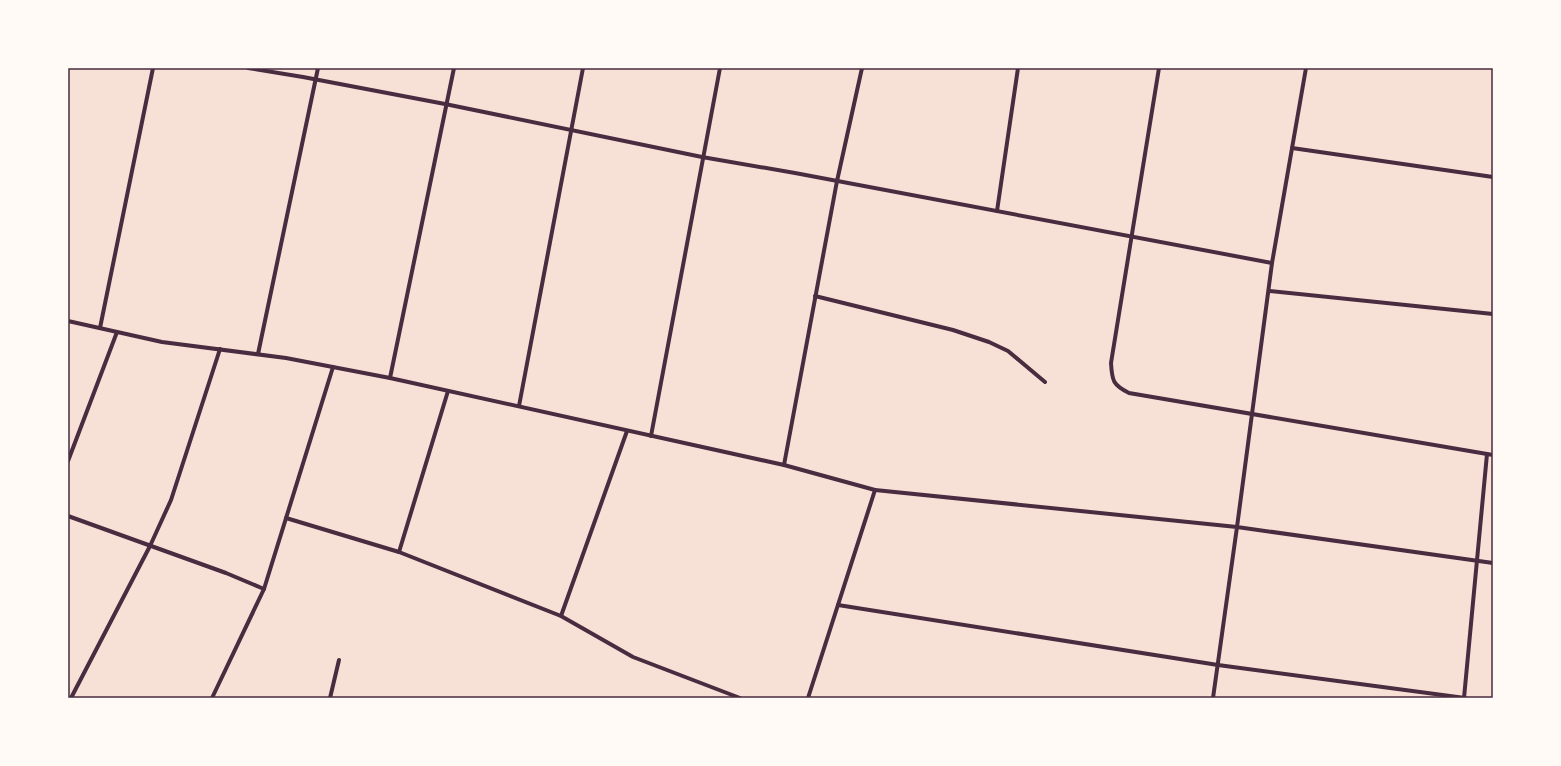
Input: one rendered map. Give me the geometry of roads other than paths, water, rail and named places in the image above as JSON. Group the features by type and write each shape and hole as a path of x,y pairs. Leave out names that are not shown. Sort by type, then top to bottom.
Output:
{"street":[{"path":"100,328 153,68"},
{"path":"248,68 445,104 702,157 1272,263"},
{"path":"258,354 318,68"},
{"path":"390,378 445,104 454,68"},
{"path":"518,406 583,68"},
{"path":"651,436 702,157 720,68"},
{"path":"784,465 837,181 862,68"},
{"path":"997,212 1018,68"},
{"path":"1159,68 1111,363 1112,379 1119,388 1129,393 1493,455"},
{"path":"1213,698 1272,263 1306,68"},
{"path":"1292,148 1493,177"},
{"path":"1269,291 1493,314"},
{"path":"815,296 953,330 989,342 1008,351 1045,382"},
{"path":"68,321 162,342 258,354 390,378 784,465 875,490 1237,527 1493,563"},
{"path":"68,461 117,332"},
{"path":"70,698 150,546 171,500 220,349"},
{"path":"212,698 264,589 333,367"},
{"path":"399,552 448,391"},
{"path":"561,616 627,430"},
{"path":"838,605 1218,665 1464,698 1487,454"},
{"path":"808,698 875,490"},
{"path":"68,516 226,573 264,589"},
{"path":"286,518 399,552 561,616 633,657 740,698"},
{"path":"332,698 339,660"}]}
